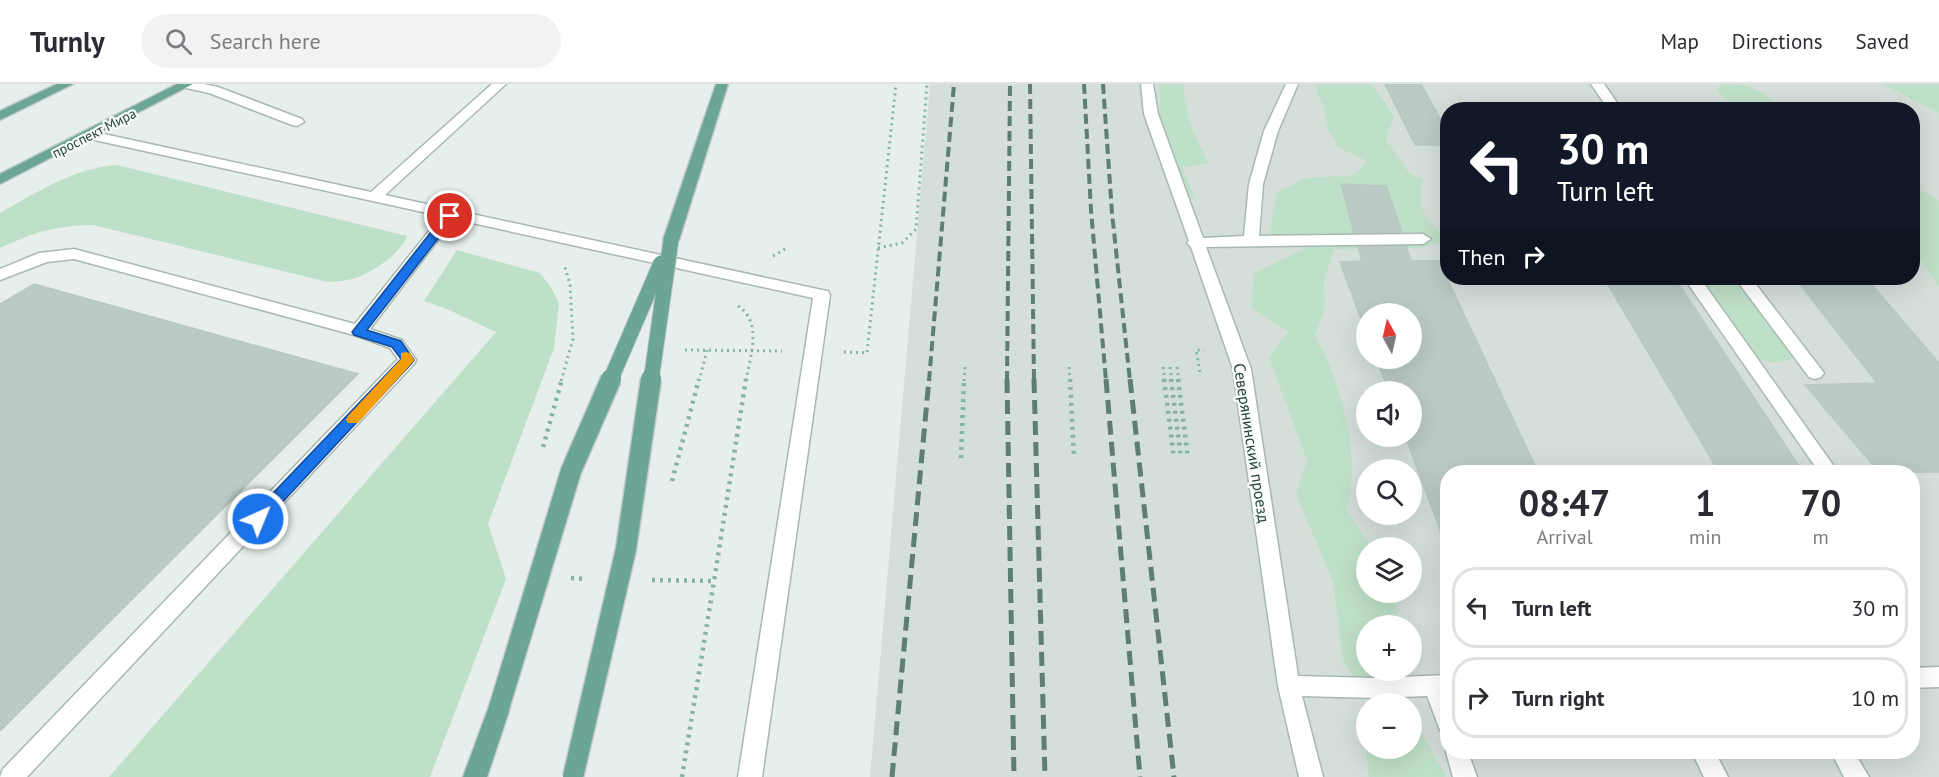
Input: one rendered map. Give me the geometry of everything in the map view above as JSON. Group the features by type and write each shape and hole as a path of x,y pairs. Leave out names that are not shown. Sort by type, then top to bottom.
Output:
{"main road":[{"path":"0,116 67,84"},
{"name":"проспект Мира","path":"0,180 187,84"},
{"path":"475,777 499,708 572,471 671,240 722,84"},
{"path":"573,777 626,549 671,240"}],"street":[{"path":"187,84 213,90 297,122"},
{"path":"373,198 500,84"},
{"name":"Северянинский проезд","path":"1147,84 1150,114 1242,369 1289,686 1311,777"},
{"path":"1251,241 1256,184 1271,131 1292,84"},
{"path":"1597,84 1610,102"},
{"path":"90,135 450,216 822,295 750,777"},
{"path":"358,332 450,216"},
{"path":"1195,243 1423,239"},
{"path":"0,275 44,257 74,254 396,344 408,360 11,777"},
{"path":"1697,285 1824,465"},
{"path":"1748,285 1815,373"},
{"path":"1920,678 1939,677"},
{"path":"1289,686 1375,688 1440,686"},
{"path":"1459,759 1465,777"},
{"path":"1707,759 1716,777"},
{"path":"1846,759 1857,777"}],"path":[{"path":"683,350 867,352 896,84"},
{"path":"878,248 902,243 916,229 927,84"},
{"path":"733,302 747,312 754,332 751,351"},
{"path":"961,458 965,366"},
{"path":"1069,367 1074,459"},
{"path":"1163,367 1174,458"},
{"path":"1170,367 1181,458"},
{"path":"1177,367 1188,458"},
{"path":"682,777 714,581"}],"shaded area":[{"path":"930,84 1939,84 1939,777 870,777"}],"green space":[{"path":"1159,84 1184,84 1188,117 1209,164 1182,167 1195,199 1179,189 1168,178 1162,164 1159,150"},
{"path":"1317,84 1372,84 1394,116 1386,139 1409,173 1422,179 1422,207 1440,232 1440,242 1421,248 1334,249 1324,282 1325,307 1315,336 1333,374 1346,420 1352,468 1351,490 1346,509 1364,537 1356,537 1356,603 1396,603 1396,615 1356,615 1356,679 1343,661 1333,582 1296,494 1307,461 1269,357 1288,332 1251,308 1254,273 1306,248 1270,236 1276,193 1306,178 1354,175 1367,161 1339,148 1328,130 1323,105 1316,91"},
{"path":"1722,84 1741,85 1756,90 1773,102 1728,102 1717,90"},
{"path":"1883,84 1939,84 1939,113"},
{"path":"117,165 407,236 399,249 376,268 359,277 328,282 93,225 45,231 0,248 0,213 42,189 71,176"},
{"path":"1920,190 1939,201 1939,287 1920,260"},
{"path":"457,250 540,273 551,287 559,303 554,348 488,524 506,579 430,777 109,777 496,332 424,301"},
{"path":"1701,285 1743,285 1790,347 1794,358 1780,362 1762,360 1749,351"},
{"path":"1422,733 1446,777 1369,777 1367,759 1422,759"}],"building":[{"path":"1385,84 1421,84 1440,118 1440,145 1415,145"},
{"path":"1341,184 1386,186 1402,232 1354,233"},
{"path":"1406,246 1411,261 1439,261 1440,285 1450,285 1535,465 1440,465 1440,529 1422,481 1422,459 1414,459 1409,447 1422,447 1422,381 1385,381 1380,369 1422,369 1422,303 1356,303 1356,305 1340,262 1362,261 1358,247"},
{"path":"34,284 358,374 0,731 0,304"},
{"path":"1608,285 1680,285 1798,465 1715,465"},
{"path":"1800,285 1872,285 1939,363 1939,472 1920,472 1920,465 1873,465 1805,385 1877,383"}],"railway":[{"path":"929,381 954,84"},
{"path":"1007,380 1010,84"},
{"path":"1030,84 1034,381"},
{"path":"1084,84 1091,210 1106,381"},
{"path":"1103,84 1112,213 1130,381"},
{"path":"892,777 929,379"},
{"path":"1034,379 1045,777"},
{"path":"1106,379 1140,777"},
{"path":"1130,379 1174,777"},
{"path":"1007,380 1014,777"}],"slow traffic":[{"path":"353,420 408,360 406,357"}],"route":[{"path":"258,519 408,360 396,344 358,332 450,216"}]}
